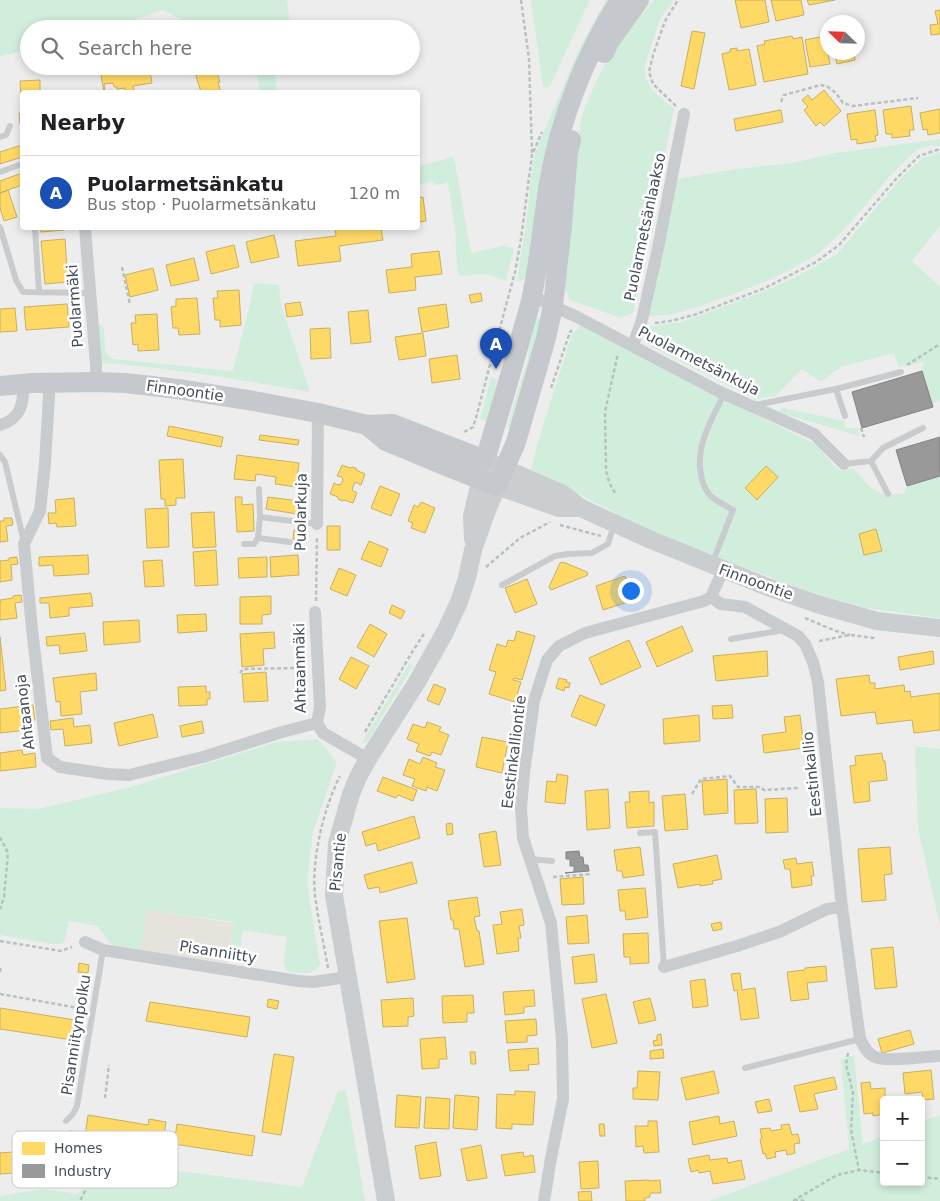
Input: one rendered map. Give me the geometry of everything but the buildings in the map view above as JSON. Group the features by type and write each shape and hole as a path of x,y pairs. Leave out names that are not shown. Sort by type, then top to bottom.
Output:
{"main road":[{"path":"492,473 511,373 532,296 549,183 557,147 569,107 589,56 603,27 620,0"},
{"path":"492,473 516,442 546,338 553,306 568,152 580,104 609,42 639,0"},
{"name":"Finnoontie","path":"0,386 49,383 125,383 254,401 318,413 367,425 393,424 457,449 492,473"},
{"name":"Finnoontie","path":"367,425 386,441 492,473"}],"street":[{"name":"Puolarmetsänlaakso","path":"627,342 642,320 684,114"},
{"name":"Puolarmäki","path":"85,230 96,382"},
{"name":"Puolarmetsänkuja","path":"532,296 627,342 724,394 814,434 844,464"},
{"path":"24,544 40,511 45,464 49,383"},
{"path":"0,425 7,423 19,412 24,398 23,384"},
{"name":"Puolarkuja","path":"317,524 318,413"},
{"name":"Finnoontie","path":"492,473 559,508 581,508 612,531 817,604 877,621 940,628"},
{"name":"Pisantie","path":"386,1201 334,895 337,843 360,755 418,682 460,602 473,550 486,513 492,473"},
{"name":"Ahtaanoja","path":"24,544 47,758 60,767 108,774 130,775 203,757 282,732 318,723"},
{"path":"717,568 711,597 721,604 745,607 798,636 806,644"},
{"name":"Eestinkalliontie","path":"544,1201 563,1099 562,1040 550,923 523,838 521,808 534,701 547,660 559,646 585,633 704,601 711,597"},
{"name":"Ahtaanmäki","path":"315,612 320,707 318,723"},
{"name":"Eestinkallio","path":"806,644 818,682 855,1041"},
{"path":"318,723 323,733 360,755"},
{"path":"664,967 779,932 827,908 842,907"},
{"name":"Pisanniitty","path":"85,942 103,950 292,980 313,982 348,977"},
{"path":"855,1041 876,1058 892,1059 938,1056"}],"lane":[{"path":"0,136 6,135 10,126"},
{"path":"0,172 20,165"},
{"path":"0,227 16,280 23,292 90,293"},
{"path":"35,230 39,292"},
{"path":"751,406 836,389 901,372"},
{"path":"836,389 845,416"},
{"path":"717,568 733,510 708,493 703,483 700,467 701,448 709,425 724,394"},
{"path":"844,464 871,461 883,448 923,428"},
{"path":"0,455 4,462 24,544"},
{"path":"871,461 888,494"},
{"path":"244,544 254,544 258,538 260,517 259,489"},
{"path":"260,517 317,524"},
{"path":"502,584 555,556 592,553 608,544 612,531"},
{"path":"258,538 290,542"},
{"path":"731,639 788,630"},
{"path":"640,833 655,832 664,967"},
{"path":"529,859 552,861"},
{"name":"Pisanniitynpolku","path":"66,1121 73,1114 77,1106 103,950"},
{"path":"745,1068 855,1041"}],"path":[{"path":"457,449 461,434 473,427 476,418 515,272 521,239 532,155 530,59 521,0"},
{"path":"678,0 665,21 652,55 649,72 654,84 684,114"},
{"path":"781,102 784,95 821,85 828,87 836,93 843,103 853,106 918,98"},
{"path":"532,155 542,132"},
{"path":"642,320 651,323 670,321 694,315 765,288 816,262 839,245 896,179 919,156 940,149"},
{"path":"122,267 130,305"},
{"path":"549,396 570,332 575,327 579,318"},
{"path":"615,493 609,482 606,470 605,412 627,342"},
{"path":"901,372 907,365 940,344"},
{"path":"861,428 864,437"},
{"path":"485,568 520,538 550,522 542,519"},
{"name":"Puolarkuja","path":"315,612 317,524"},
{"path":"559,525 612,531"},
{"path":"330,980 315,894 319,840 327,807 338,778 360,755 410,654 425,631"},
{"path":"806,644 850,635 880,638"},
{"path":"240,673 243,669 299,668"},
{"path":"692,794 701,779 730,776 738,787 760,786 764,790 798,788"},
{"path":"0,837 8,853 4,896 0,909"},
{"path":"553,877 592,874"},
{"path":"0,941 61,951 85,942"},
{"path":"0,972 1,968"},
{"path":"0,994 93,1010"},
{"path":"855,1041 846,1064 853,1094 850,1130 859,1170"},
{"path":"105,1098 109,1065"},
{"path":"71,1131 73,1114"},
{"path":"794,1201 838,1175 859,1170 880,1173"},
{"path":"925,1178 940,1179"},
{"path":"80,1201 83,1188"},
{"path":"794,1201 805,1201"}],"green space":[{"path":"0,0 287,0 290,20 182,20 163,10 134,20 20,20 20,52 0,56"},
{"path":"531,0 590,0 550,86 546,88 542,80"},
{"path":"606,0 614,0 598,25 527,275 518,282 535,153 579,49"},
{"path":"654,0 674,0 660,19 645,65 645,77 653,91 674,109 633,313 621,318 570,300 565,289 563,274 570,182 582,115 595,84 621,33"},
{"path":"257,75 275,75 277,90 260,90"},
{"path":"940,139 940,146 932,145 916,150 890,176 844,230 818,254 767,281 731,295 669,315 647,316 676,179 736,169 792,163 836,153"},
{"path":"940,152 940,226 912,261 940,287 940,400 932,404 922,371 923,362 899,367 894,353 841,367 821,382 802,369 776,396 755,399 653,348 649,343 645,336 645,327 682,322 752,296 796,277 837,254 901,178 922,158"},
{"path":"454,157 471,253 503,246 514,248 506,281 484,274 459,275 448,183 436,185 432,182 420,185 420,166"},
{"path":"254,283 279,285 281,305 310,392 179,371 99,363 97,325 102,325 104,329 105,352 113,359 233,371"},
{"path":"540,317 541,326 512,429 507,427 528,358 531,324"},
{"path":"580,324 817,445 837,469 845,471 853,468 871,488 884,494 904,494 907,486 940,476 940,618 866,608 810,592 663,537 531,470 572,334 578,329"},
{"path":"491,377 497,379 494,407 490,422 480,419"},
{"path":"783,408 845,421 845,428 858,428 859,436 781,413 780,409"},
{"path":"409,664 413,666 368,741 361,744"},
{"path":"318,739 337,762 313,832 307,882 320,965 314,971 300,974 286,970 284,962 287,937 243,930 240,955 230,953 234,922 147,910 141,950 114,945 109,942 98,926 69,921 65,941 60,944 0,935 0,808 38,809 131,787 276,742"},
{"path":"915,746 940,749 940,926 918,829"},
{"path":"854,1056 863,1144 880,1138 880,1186 925,1186 925,1121 940,1115 940,1201 709,1201 849,1149 841,1059"},
{"path":"346,1090 365,1201 0,1201 0,1196 43,1189 78,1194 84,1188 178,1188 178,1171 302,1187 338,1091"}],"sand":[{"path":"147,910 234,923 228,963 141,950"}],"place":[{"name":"Puolarmetsänkatu","path":"496,369"}]}
